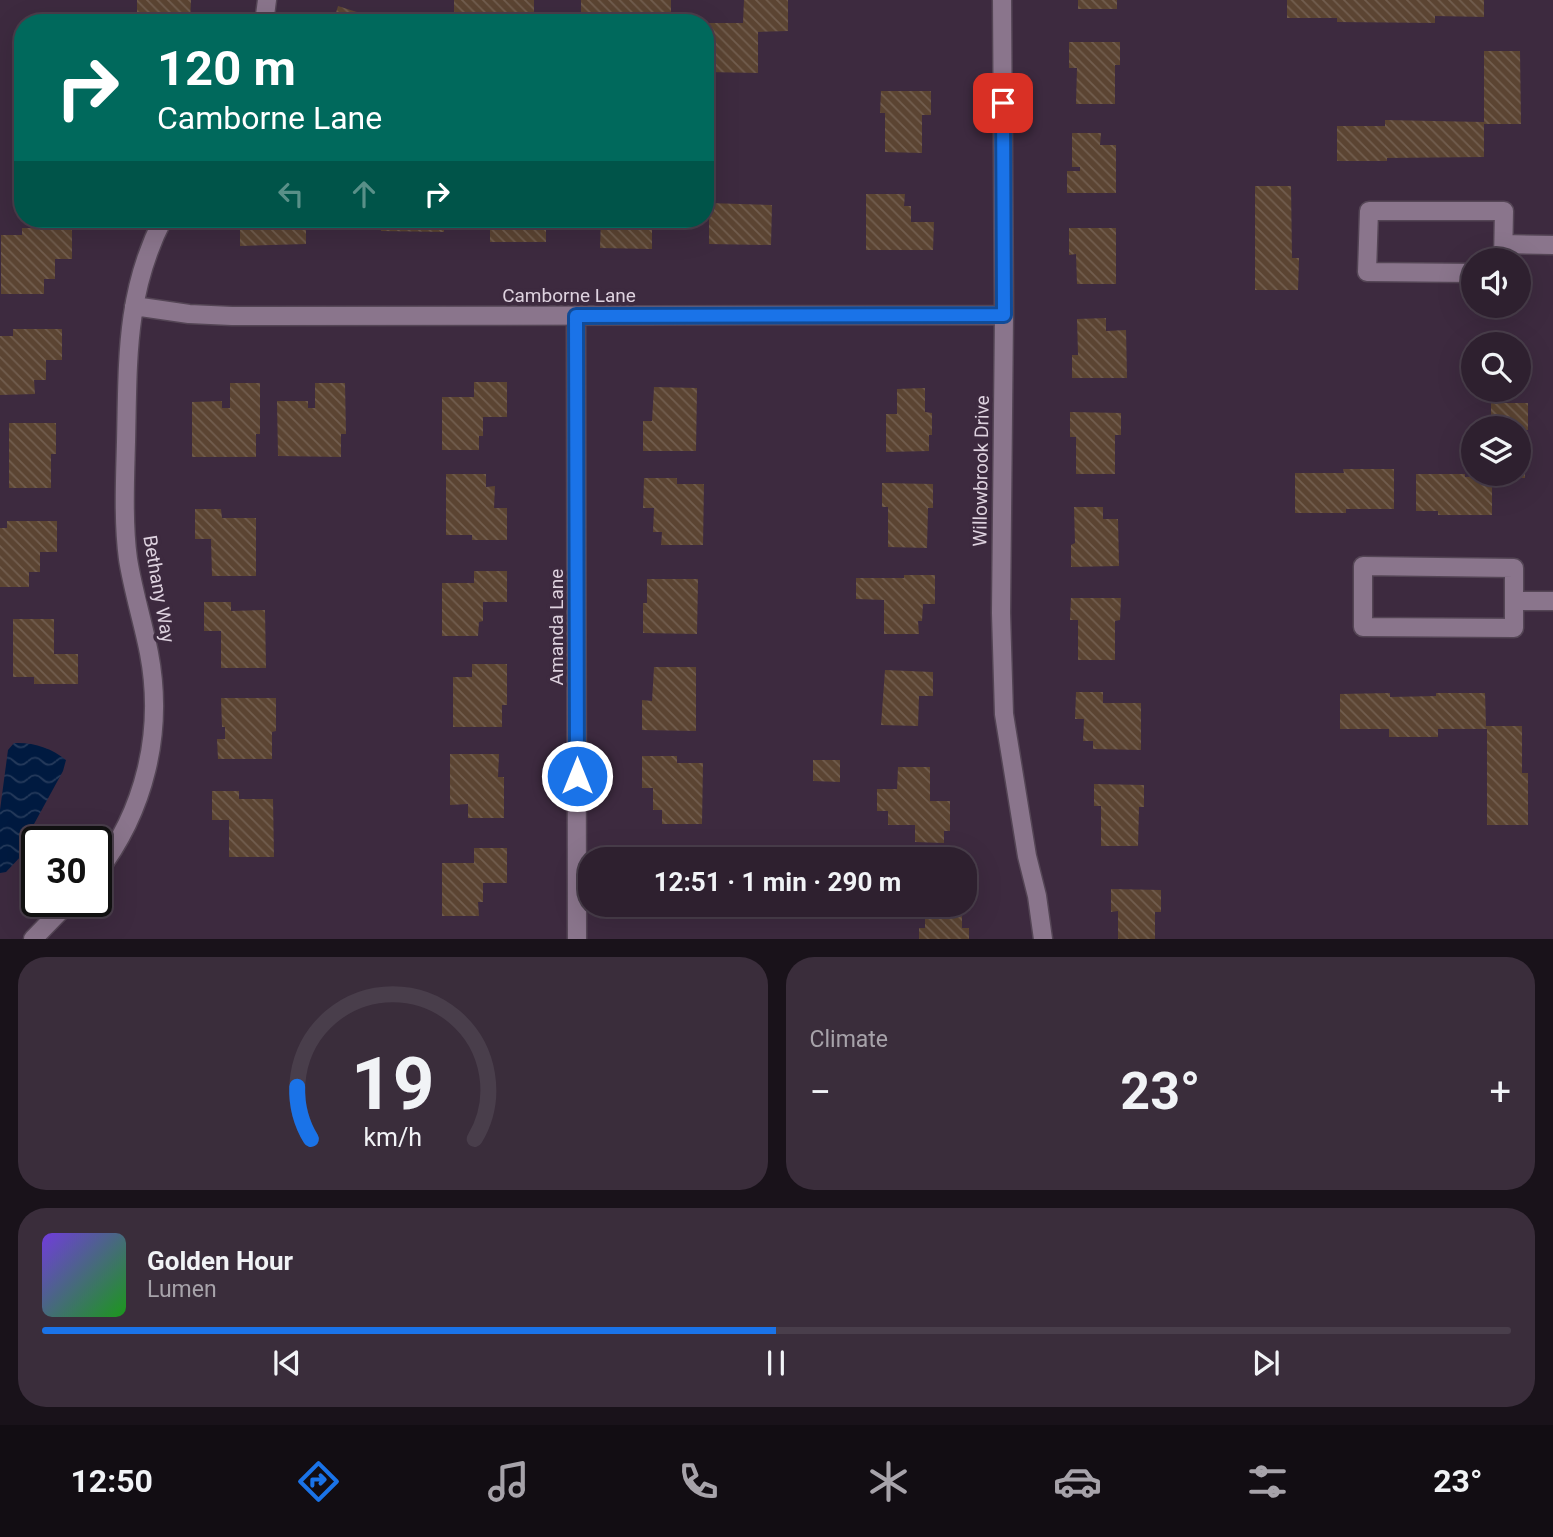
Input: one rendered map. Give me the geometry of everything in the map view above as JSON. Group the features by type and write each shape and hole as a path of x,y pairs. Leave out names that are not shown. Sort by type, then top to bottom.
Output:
{"street":[{"name":"Willowbrook Drive","path":"1002,0 1004,315 1001,613 1004,714 1043,939"},
{"path":"1461,273 1367,272 1369,211 1504,211 1504,248"},
{"name":"Bethany Way","path":"112,853 135,809 145,780 153,734 153,678 128,558 125,478 129,341 144,260 159,228"},
{"path":"1531,249 1553,246"},
{"name":"Camborne Lane","path":"134,306 189,314 232,316 1004,315"},
{"name":"Amanda Lane","path":"576,316 577,939"},
{"path":"1363,566 1514,568 1514,601 1514,628 1363,627 1363,566"},
{"path":"1514,601 1553,601"},
{"path":"33,939 54,917"}],"water":[{"path":"14,743 28,744 55,752 66,760 63,771 33,826 21,826 21,856 6,872 0,873 0,810 8,750"}],"building":[{"path":"137,0 191,0 190,14 137,14"},
{"path":"454,0 534,0 534,14 454,14"},
{"path":"581,0 671,0 671,14 581,14"},
{"path":"744,0 788,0 788,31 758,32 758,73 714,72 714,23 743,23"},
{"path":"1078,0 1117,0 1117,9 1078,9"},
{"path":"1287,0 1484,0 1484,17 1435,16 1435,23 1337,22 1337,18 1287,18"},
{"path":"338,6 363,14 336,14"},
{"path":"1069,42 1120,42 1120,65 1115,65 1115,104 1076,104 1077,68 1069,68"},
{"path":"1484,51 1520,51 1521,124 1484,124 1484,157 1337,161 1337,126 1385,126 1385,120 1484,122"},
{"path":"881,91 931,91 931,115 922,115 922,153 885,152 885,113 880,113"},
{"path":"1072,133 1101,133 1100,145 1116,145 1116,193 1067,193 1067,171 1080,171 1080,167 1072,167"},
{"path":"1255,186 1291,186 1292,258 1299,258 1298,290 1255,290"},
{"path":"866,194 905,194 904,206 911,206 911,222 934,222 933,250 866,250"},
{"path":"714,203 772,205 771,245 709,244 709,228 714,228"},
{"path":"22,228 72,228 72,259 55,259 55,279 44,279 44,294 1,294 1,235 22,235"},
{"path":"240,228 306,228 306,244 240,246"},
{"path":"381,228 444,228 444,232 381,231"},
{"path":"490,228 546,228 546,242 490,242"},
{"path":"601,228 652,228 652,249 600,248"},
{"path":"1069,228 1116,228 1116,284 1077,284 1076,254 1069,255"},
{"path":"1106,318 1106,331 1126,330 1127,378 1072,378 1072,355 1078,355 1077,319"},
{"path":"13,329 62,329 62,360 46,360 46,380 34,380 35,394 0,395 0,336 13,336"},
{"path":"474,382 507,382 507,417 483,417 483,436 479,436 479,450 442,450 442,397 474,397"},
{"path":"230,383 260,383 260,434 256,434 256,457 192,457 192,402 222,401 222,408 230,408"},
{"path":"315,383 345,383 346,434 341,434 341,457 278,456 277,401 308,401 308,408 315,408"},
{"path":"654,387 697,388 696,451 643,451 643,421 652,421"},
{"path":"925,388 925,412 932,413 929,451 886,452 886,414 897,414 897,389"},
{"path":"1491,403 1528,403 1528,416 1491,416"},
{"path":"1070,412 1121,413 1121,435 1115,435 1115,474 1076,474 1076,437 1070,437"},
{"path":"9,423 56,423 56,454 51,454 51,488 9,488"},
{"path":"1343,469 1394,469 1394,509 1295,513 1295,473 1344,473"},
{"path":"446,474 486,474 486,487 495,486 494,508 507,508 507,540 472,540 472,535 446,535"},
{"path":"1416,474 1461,474 1461,486 1492,486 1492,515 1438,515 1438,511 1416,511"},
{"path":"644,478 677,478 677,484 704,484 703,545 661,545 662,532 653,532 654,508 643,508"},
{"path":"882,483 933,484 933,508 928,508 927,548 888,547 888,507 882,507"},
{"path":"1074,507 1103,507 1103,519 1118,519 1119,566 1071,567 1071,545 1075,543"},
{"path":"195,509 221,509 222,518 256,518 256,576 212,576 211,539 195,539"},
{"path":"7,521 57,521 57,552 40,552 40,572 29,572 29,587 0,587 0,528 7,528"},
{"path":"474,571 507,571 507,602 483,602 483,621 479,622 478,636 442,636 442,583 474,583"},
{"path":"904,575 935,575 935,604 923,604 922,621 918,621 919,634 884,634 884,600 856,599 856,578 904,578"},
{"path":"647,579 698,579 697,634 643,633 643,603 647,603"},
{"path":"1071,598 1121,598 1120,620 1115,621 1115,660 1078,660 1078,620 1070,620"},
{"path":"204,602 231,602 231,611 265,610 266,668 221,668 221,631 204,631"},
{"path":"13,619 54,619 54,654 78,654 78,684 34,684 34,677 13,677"},
{"path":"472,664 507,664 507,705 502,705 502,727 453,727 453,677 472,677"},
{"path":"654,667 696,667 696,731 642,730 642,700 652,701"},
{"path":"885,670 933,672 933,696 919,696 918,726 881,725"},
{"path":"1076,692 1103,692 1103,703 1141,703 1141,750 1093,749 1093,741 1083,741 1084,719 1075,719"},
{"path":"1390,693 1390,697 1485,693 1486,726 1522,726 1522,773 1528,773 1528,825 1487,825 1487,729 1438,729 1438,737 1389,737 1389,729 1340,729 1340,694"},
{"path":"221,698 276,698 276,731 272,732 272,759 218,759 217,739 225,739"},
{"path":"450,754 499,754 498,777 504,777 504,818 468,818 468,804 450,805"},
{"path":"642,756 677,756 677,763 703,763 702,824 662,824 662,810 653,810 653,788 642,788"},
{"path":"813,760 840,760 840,782 813,781"},
{"path":"898,767 930,767 930,801 950,801 950,831 944,831 944,843 915,842 915,825 888,825 888,811 877,811 877,789 897,789"},
{"path":"1094,784 1144,785 1144,807 1139,807 1138,846 1101,846 1101,806 1094,806"},
{"path":"212,791 239,791 239,799 273,799 274,857 229,857 229,820 212,820"},
{"path":"688,845 688,847 647,847"},
{"path":"474,848 507,848 507,883 483,883 483,902 478,902 479,916 442,916 442,863 474,863"},
{"path":"1111,889 1161,890 1161,912 1155,912 1155,939 1118,939 1118,911 1111,912"},
{"path":"925,917 962,917 962,928 969,928 969,939 919,939 919,928 925,928"}],"route":[{"path":"577,776 576,316 1004,315 1003,103"}]}
